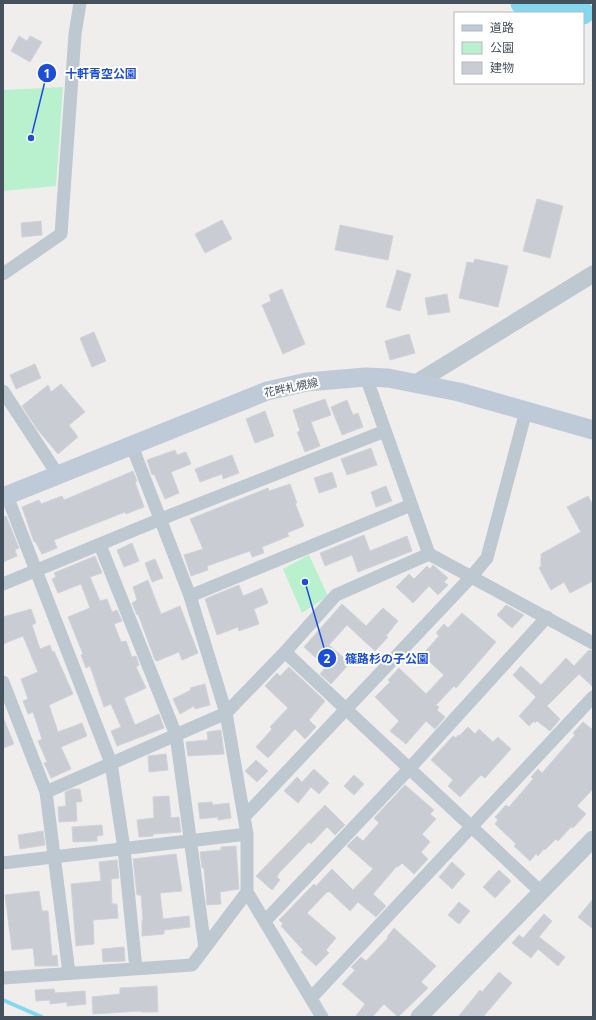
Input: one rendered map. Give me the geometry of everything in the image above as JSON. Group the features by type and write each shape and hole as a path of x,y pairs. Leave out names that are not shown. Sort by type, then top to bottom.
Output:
{"main road":[{"name":"花畔札幌線","path":"5,497 267,391 307,382 366,377 388,378 459,392 593,430"}],"street":[{"path":"3,274 61,234 75,34 80,3"},
{"path":"416,383 593,274"},
{"path":"366,377 429,554 593,643"},
{"path":"3,391 58,475"},
{"path":"244,817 471,577 486,558 526,411"},
{"path":"3,584 161,519 385,431"},
{"path":"132,446 190,596 226,713 246,834 247,892 322,1017"},
{"path":"5,497 111,763 124,849 136,969"},
{"path":"190,596 411,505"},
{"path":"100,545 176,735 205,948"},
{"path":"46,792 226,713 285,652 336,595 429,554"},
{"path":"265,921 409,769 547,617"},
{"path":"285,652 541,892"},
{"path":"3,682 46,792 69,974"},
{"path":"311,998 593,697"},
{"path":"3,863 246,834"},
{"path":"419,1017 593,839"},
{"path":"3,978 192,965 247,892"}],"green space":[{"path":"63,87 56,186 3,191 3,90"},
{"path":"309,555 328,596 302,613 283,569"}],"building":[{"path":"19,36 27,41 30,36 42,42 30,62 11,51"},
{"path":"537,199 563,206 550,258 523,251"},
{"path":"222,220 232,239 205,253 195,234"},
{"path":"41,221 42,235 22,237 21,223"},
{"path":"340,225 393,236 388,260 335,250"},
{"path":"475,259 508,266 498,307 459,298 467,262 473,263"},
{"path":"397,270 411,274 400,311 386,307"},
{"path":"282,289 305,344 283,354 262,305 271,301 269,295"},
{"path":"447,294 450,312 428,315 425,298"},
{"path":"94,332 106,361 92,367 80,338"},
{"path":"409,334 415,353 390,360 385,341"},
{"path":"35,364 41,378 16,389 10,375"},
{"path":"61,384 85,412 69,425 78,437 58,454 37,429 22,406 48,385 51,392"},
{"path":"325,399 331,415 311,422 320,446 305,452 297,432 300,431 293,410"},
{"path":"347,400 353,415 358,413 363,427 342,435 331,407"},
{"path":"265,411 274,436 255,443 246,419"},
{"path":"371,448 377,465 347,475 341,459"},
{"path":"175,450 177,455 186,452 191,464 171,472 179,493 165,499 154,474 152,475 147,460"},
{"path":"232,455 239,473 223,479 222,474 200,482 195,469"},
{"path":"133,471 137,481 135,482 144,507 126,514 125,512 54,540 57,548 42,554 35,541 34,542 22,507 39,500 41,504 62,496 64,500"},
{"path":"332,472 337,487 319,493 314,478"},
{"path":"290,484 297,503 295,503 304,526 287,533 289,536 262,547 264,553 252,557 250,551 207,566 208,570 191,576 184,555 203,549 190,519 268,488 269,491"},
{"path":"386,486 392,501 376,507 371,492"},
{"path":"588,496 593,505 593,581 570,593 564,582 551,590 539,568 541,566 541,554 581,532 567,507"},
{"path":"6,516 19,548 15,550 17,556 3,562 3,517"},
{"path":"364,535 370,551 407,536 412,551 358,572 352,555 325,566 320,553"},
{"path":"132,543 139,561 124,567 117,550"},
{"path":"95,556 102,573 90,577 100,601 107,599 112,612 117,610 122,621 114,624 121,642 126,641 132,657 136,656 139,665 136,667 146,688 124,698 135,725 159,714 164,728 117,746 111,731 121,727 111,704 104,707 90,666 86,668 81,655 83,654 68,617 90,608 81,584 58,593 52,579 56,577 54,573"},
{"path":"155,559 163,578 152,582 145,563"},
{"path":"433,565 448,578 444,582 448,585 438,595 429,586 413,603 396,587 409,574 414,579 427,566 430,569"},
{"path":"148,580 161,614 180,606 198,653 182,660 179,652 157,661 155,660 138,614 137,615 132,603 137,600 133,587"},
{"path":"239,585 243,596 262,588 268,603 254,609 259,624 239,631 238,627 217,635 205,599"},
{"path":"342,604 366,626 383,608 398,621 386,636 388,637 375,651 347,625 329,645 350,663 331,684 320,674 326,667 304,647"},
{"path":"506,605 524,615 512,628 497,615"},
{"path":"31,609 36,623 32,625 40,649 50,645 73,694 49,705 58,732 82,723 87,736 61,747 71,769 51,778 44,763 47,762 38,741 42,739 33,712 28,714 23,701 28,699 21,679 38,672 23,636 3,644 3,617"},
{"path":"462,613 496,642 456,688 454,686 436,705 439,707 437,710 445,717 435,729 426,721 406,744 390,731 399,721 375,697 390,682 388,680 399,668 426,694 444,675 422,655 439,636 436,633 444,624 448,628"},
{"path":"589,650 593,651 593,687 579,674 547,706 560,719 550,731 537,721 535,723 534,721 529,726 519,716 536,697 513,675 521,666 541,685 566,658 574,666"},
{"path":"289,667 325,701 309,720 316,727 305,739 295,729 268,758 256,747 272,729 270,727 288,708 265,686 277,673 280,676"},
{"path":"205,684 210,705 195,709 194,706 180,714 173,699 191,690 190,688"},
{"path":"3,717 14,744 3,748"},
{"path":"583,722 593,730 593,789 577,806 586,814 558,841 556,839 538,856 536,854 530,861 514,846 516,844 495,824 498,820 495,817 506,805 509,807 533,779 531,777 538,769 542,773 575,735 573,733"},
{"path":"468,727 475,734 479,729 493,742 498,737 511,749 485,778 481,775 460,797 448,786 453,780 431,760 453,736 456,738"},
{"path":"221,730 224,754 188,756 186,742 208,740 207,732"},
{"path":"166,754 168,770 149,772 148,756"},
{"path":"256,760 268,771 257,782 245,771"},
{"path":"314,769 329,783 319,794 311,787 298,803 284,791 297,777 302,782"},
{"path":"354,775 364,784 354,795 344,786"},
{"path":"405,785 434,810 430,814 436,819 422,834 430,842 421,852 428,859 414,874 402,863 398,867 397,866 373,894 386,906 376,917 358,902 350,911 330,892 327,892 307,913 336,938 326,950 329,953 316,966 301,952 303,950 281,926 283,924 279,920 314,884 316,886 332,869 353,890 373,869 347,846 357,836 363,841 379,823 374,818"},
{"path":"72,789 80,789 82,802 76,802 77,821 59,822 58,807 66,806 65,792"},
{"path":"169,796 171,818 179,817 181,832 153,834 153,836 139,837 137,820 154,818 153,797"},
{"path":"212,802 213,805 229,803 231,818 218,820 218,817 200,819 198,803"},
{"path":"325,805 345,825 335,835 327,827 311,844 309,842 279,873 277,877 280,880 272,890 256,876"},
{"path":"102,825 103,835 97,836 97,841 73,842 72,827"},
{"path":"43,831 45,845 20,849 18,835"},
{"path":"236,846 239,889 220,892 221,904 207,905 204,868 202,868 200,852 221,850 221,847"},
{"path":"176,854 182,891 160,893 163,919 189,916 190,927 164,930 164,934 142,936 143,920 141,895 137,895 133,859"},
{"path":"117,860 119,878 111,879 112,904 117,904 118,918 93,920 94,944 76,946 71,884 101,881 99,862"},
{"path":"452,862 465,874 452,889 439,877"},
{"path":"499,870 511,881 495,898 483,887"},
{"path":"39,891 42,911 48,911 52,956 57,955 58,966 35,966 33,948 12,950 5,895"},
{"path":"593,899 593,929 578,917"},
{"path":"459,902 470,911 459,924 448,915"},
{"path":"544,914 552,921 539,937 565,957 558,966 538,949 531,958 512,943 519,935 523,938"},
{"path":"394,928 436,966 421,982 428,988 398,1017 384,1004 372,1017 355,1017 365,1004 342,984 355,970 351,967 361,957 366,961 388,938 387,937"},
{"path":"124,947 125,961 103,962 102,949"},
{"path":"499,972 512,983 483,1017 458,1017 480,990 482,992"},
{"path":"157,986 158,1012 141,1011 93,1014 92,997 120,994 120,988"},
{"path":"54,989 55,993 85,991 86,1004 67,1006 67,1002 50,1004 50,1000 36,1001 35,990"}],"waterway":[{"path":"522,3 577,12"},
{"path":"3,1000 42,1017"}],"place":[{"name":"十軒青空公園","path":"31,138"},
{"name":"篠路杉の子公園","path":"305,582"}]}
